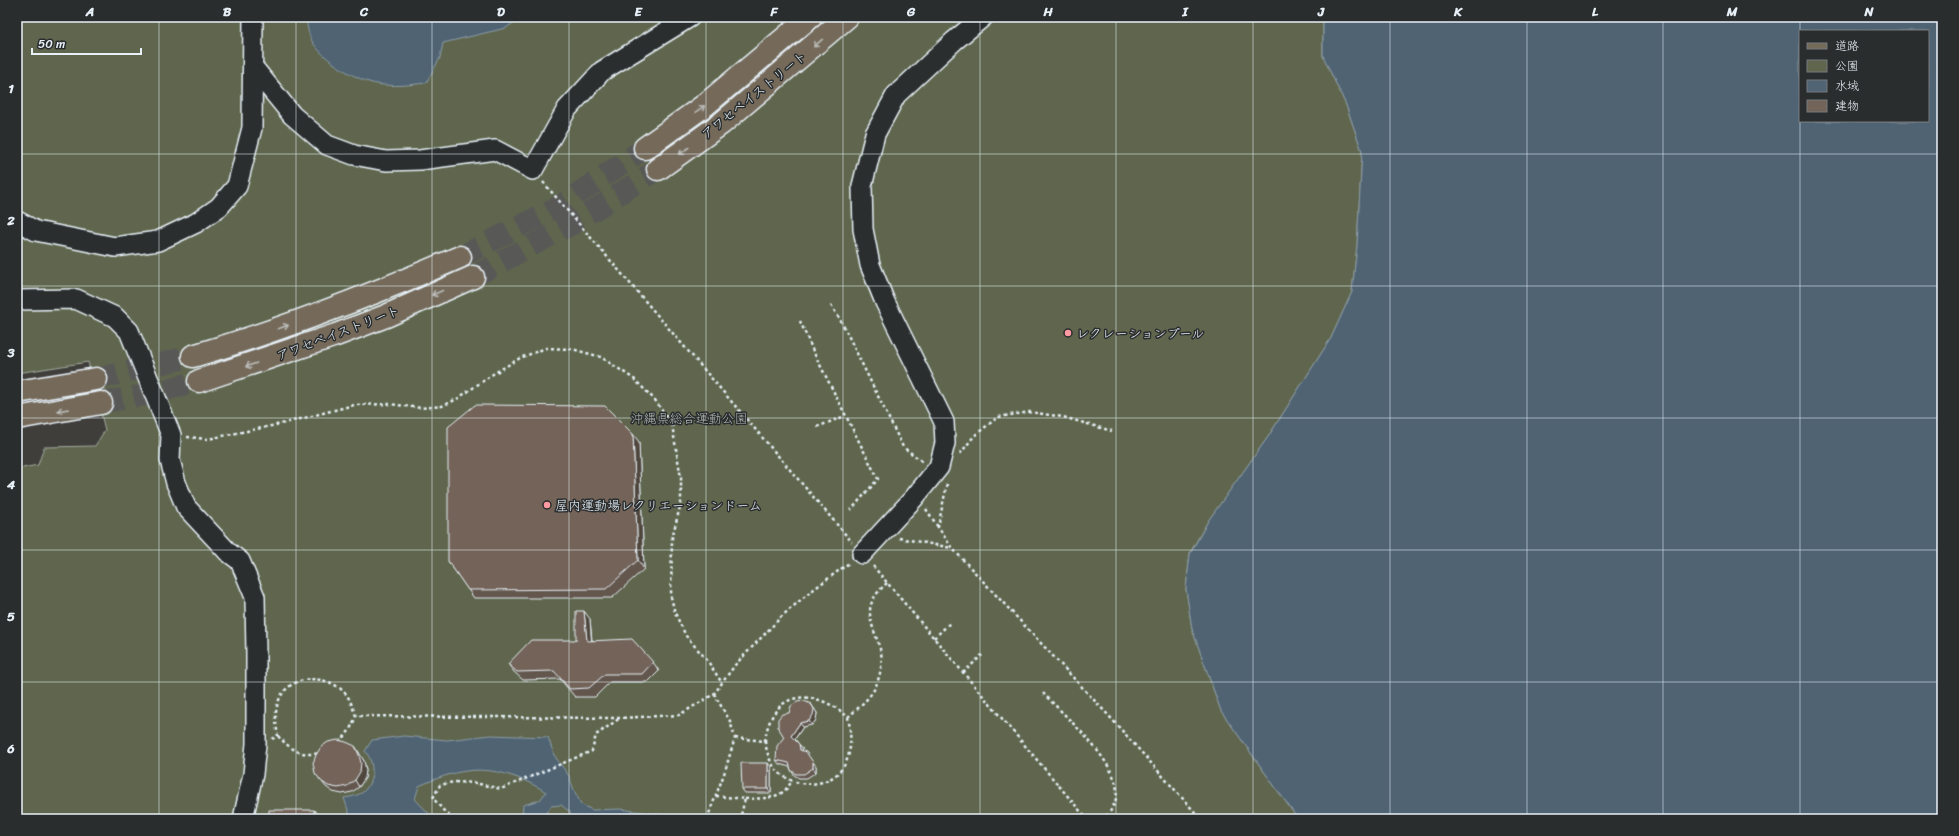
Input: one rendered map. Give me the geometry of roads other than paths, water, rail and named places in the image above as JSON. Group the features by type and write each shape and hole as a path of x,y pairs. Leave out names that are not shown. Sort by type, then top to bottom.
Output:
{"main road":[{"name":"アワセベイストリート","path":"645,148 705,105 810,17"},
{"name":"アワセベイストリート","path":"658,169 722,123 846,17"},
{"name":"アワセベイストリート","path":"193,356 238,343 332,310 460,257"},
{"name":"アワセベイストリート","path":"199,381 336,335 386,316 473,277"},
{"path":"17,392 96,379"},
{"path":"17,418 101,403"}],"lane":[{"path":"17,222 36,231 115,247 158,241 196,223 219,207 237,186 252,128 253,17"},
{"path":"253,67 292,114 327,145 354,155 386,161 420,160 494,150 533,170 567,109 602,71 690,17"},
{"path":"862,554 914,498 939,467 945,443 944,422 885,302 870,265 863,229 862,186 875,134 896,95 954,41 983,17"},
{"path":"17,300 76,299 115,317 129,332 171,435 170,460 176,483 186,507 228,552 240,561 254,597 256,744 253,774 243,819"}],"water":[{"path":"306,17 522,17 506,28 443,43 440,58 426,83 395,86 377,84 360,79 332,62 317,48 312,41"},
{"path":"1323,17 1942,17 1942,819 1298,819 1221,711 1192,629 1186,589 1190,554 1208,521 1268,437 1331,338 1352,292 1357,246 1362,151 1346,105 1323,56"},
{"path":"490,735 548,737 554,755 569,776 581,804 592,810 620,809 671,816 674,819 571,819 570,812 561,805 551,806 543,819 522,819 523,805 540,800 546,792 518,778 492,771 480,770 444,776 419,786 415,799 434,819 351,819 344,798 361,793 368,786 372,775 372,765 365,751 372,740 404,736 447,740"}],"tunnel":[{"path":"460,257 561,205 645,148"},
{"path":"473,277 574,223 658,169"},
{"path":"96,379 193,356"},
{"path":"101,403 150,394 199,381"}],"place":[{"name":"レクレーションプール","path":"1068,333"},
{"name":"屋内運動場レクリエーションドーム","path":"547,505"}],"park label":[{"name":"沖縄県総合運動公園","path":"689,418"}]}
